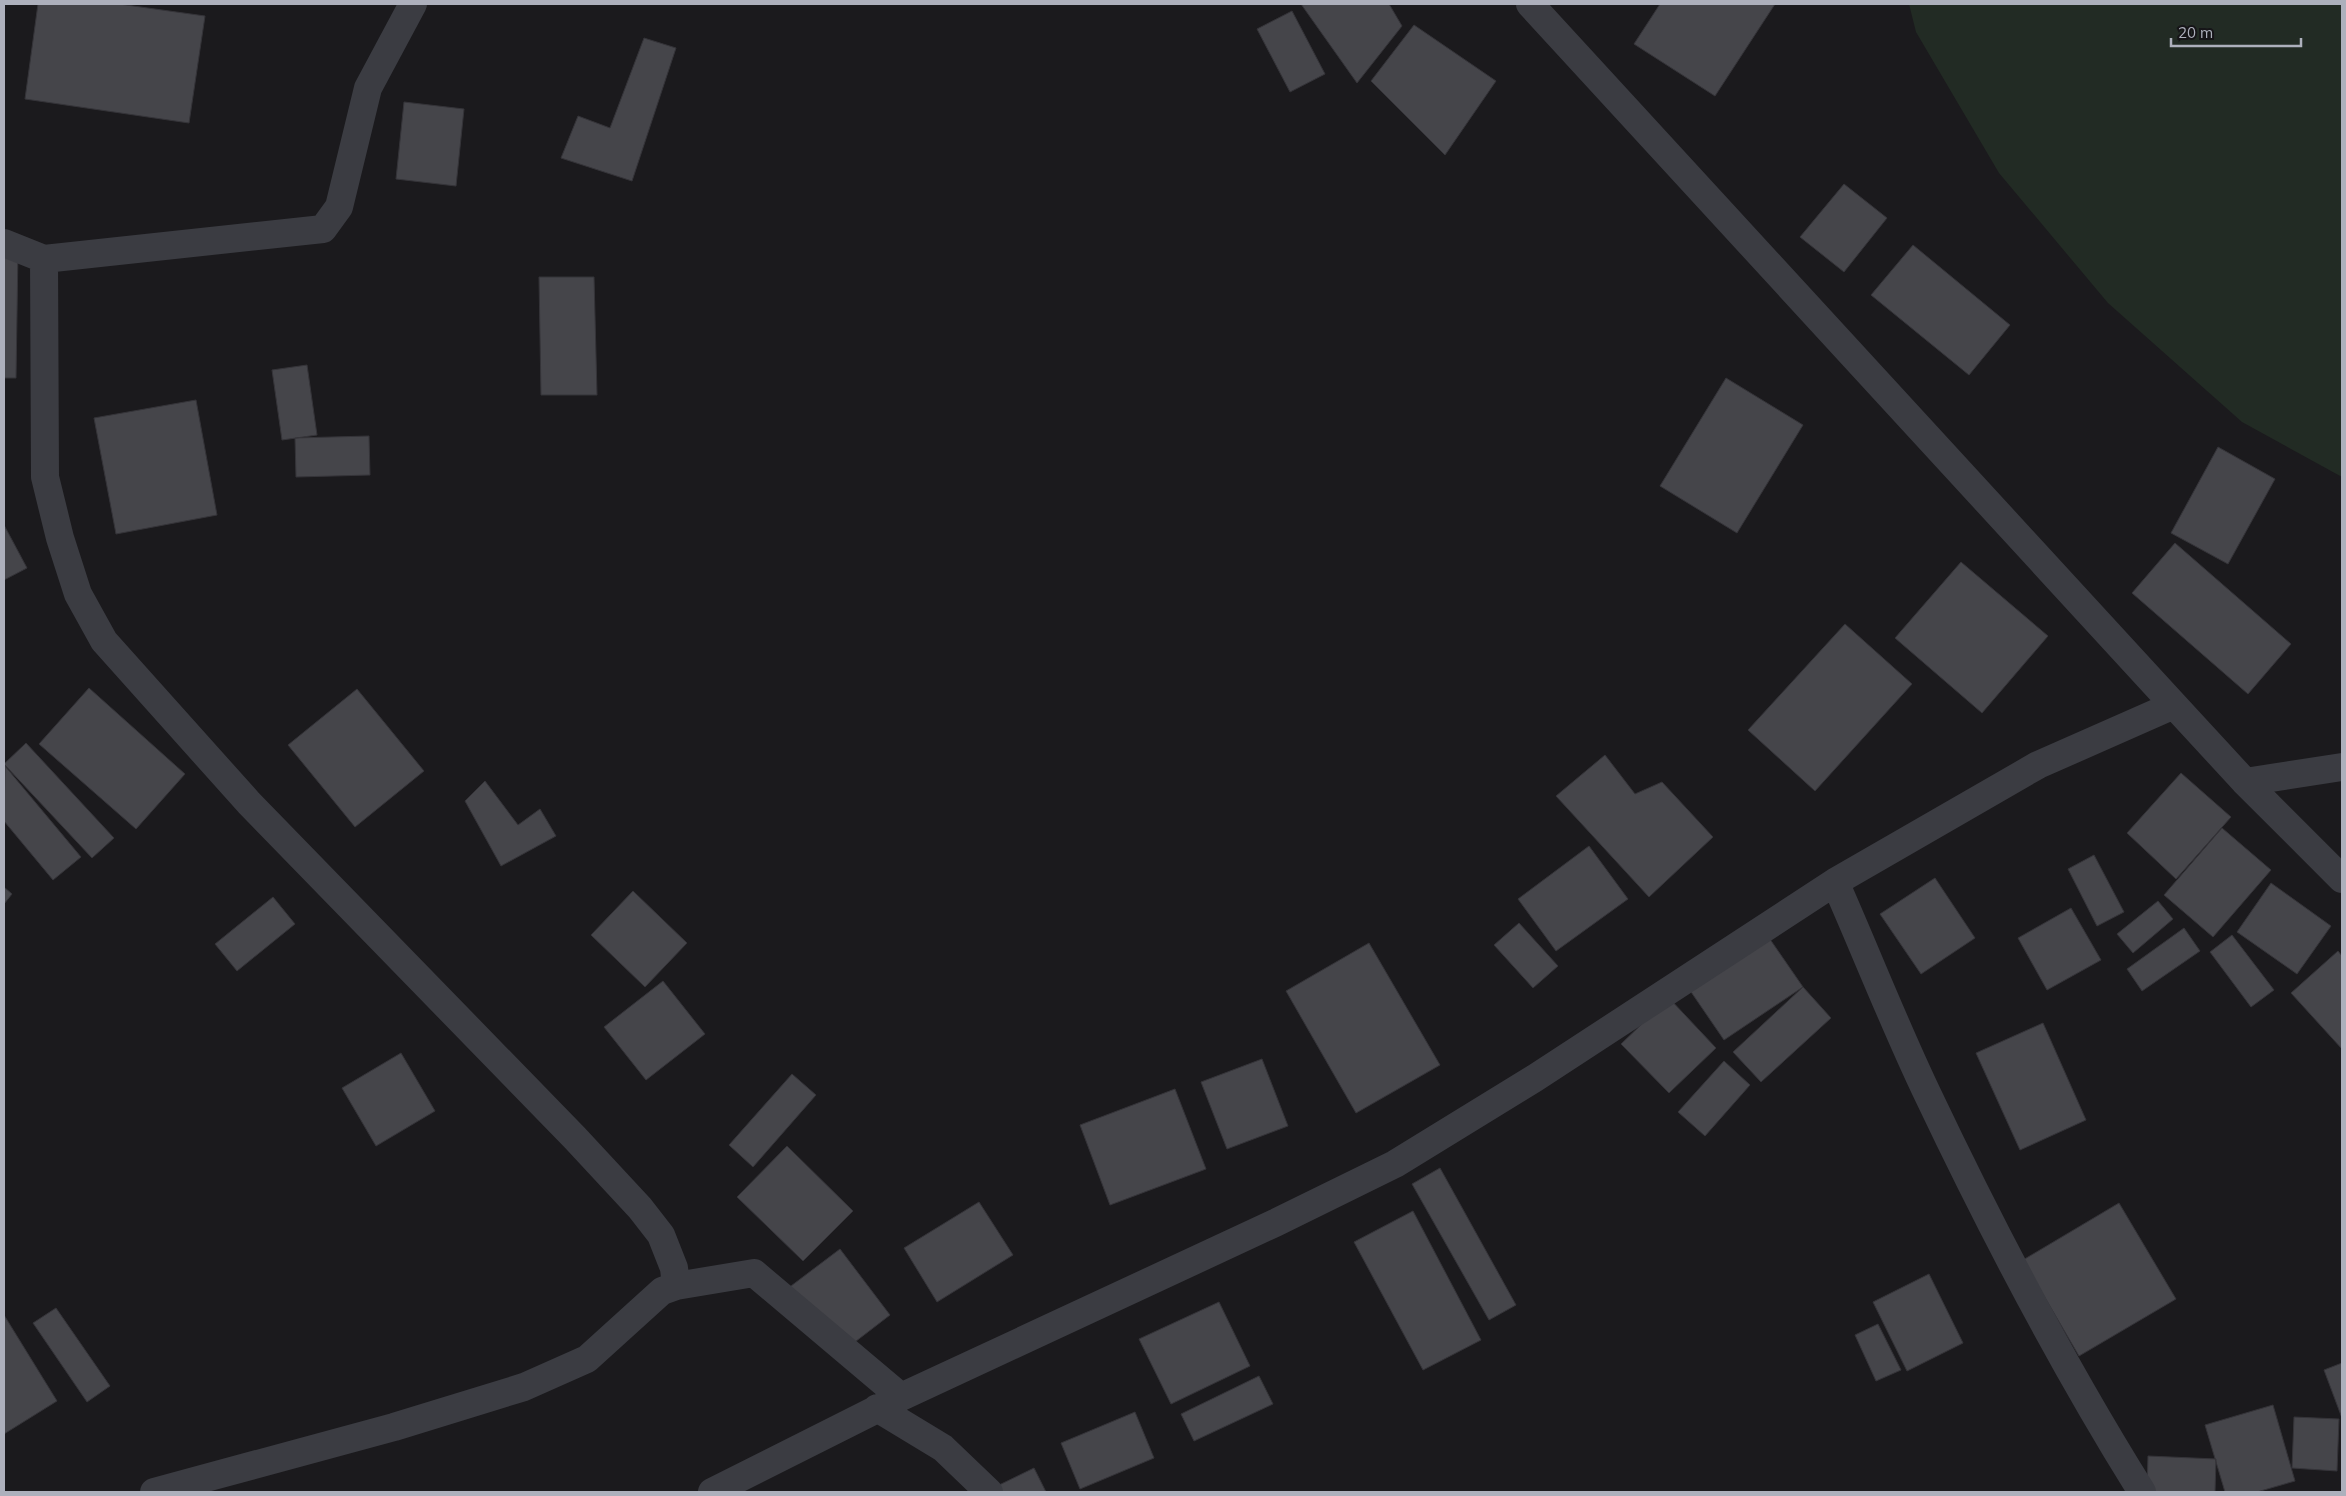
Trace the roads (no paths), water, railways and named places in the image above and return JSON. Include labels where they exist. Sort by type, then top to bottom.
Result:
[{"type":"street","points":[[4,243],[44,259],[323,229],[339,206],[368,88],[413,4]]},
{"type":"street","points":[[1530,4],[2245,782],[2342,879]]},
{"type":"street","points":[[44,259],[45,477],[60,538],[78,594],[104,641],[249,803],[575,1138],[640,1208],[661,1235],[674,1268],[676,1286]]},
{"type":"street","points":[[712,1492],[877,1408],[1266,1227],[1395,1164],[1535,1078],[1835,882],[2038,765],[2174,705]]},
{"type":"street","points":[[2245,782],[2342,767]]},
{"type":"street","points":[[1835,882],[1926,1092],[2005,1253],[2108,1437],[2142,1492]]},
{"type":"street","points":[[154,1492],[394,1427],[524,1387],[586,1359],[662,1291],[676,1286],[754,1273],[901,1397]]},
{"type":"street","points":[[877,1408],[943,1448],[989,1492]]}]
